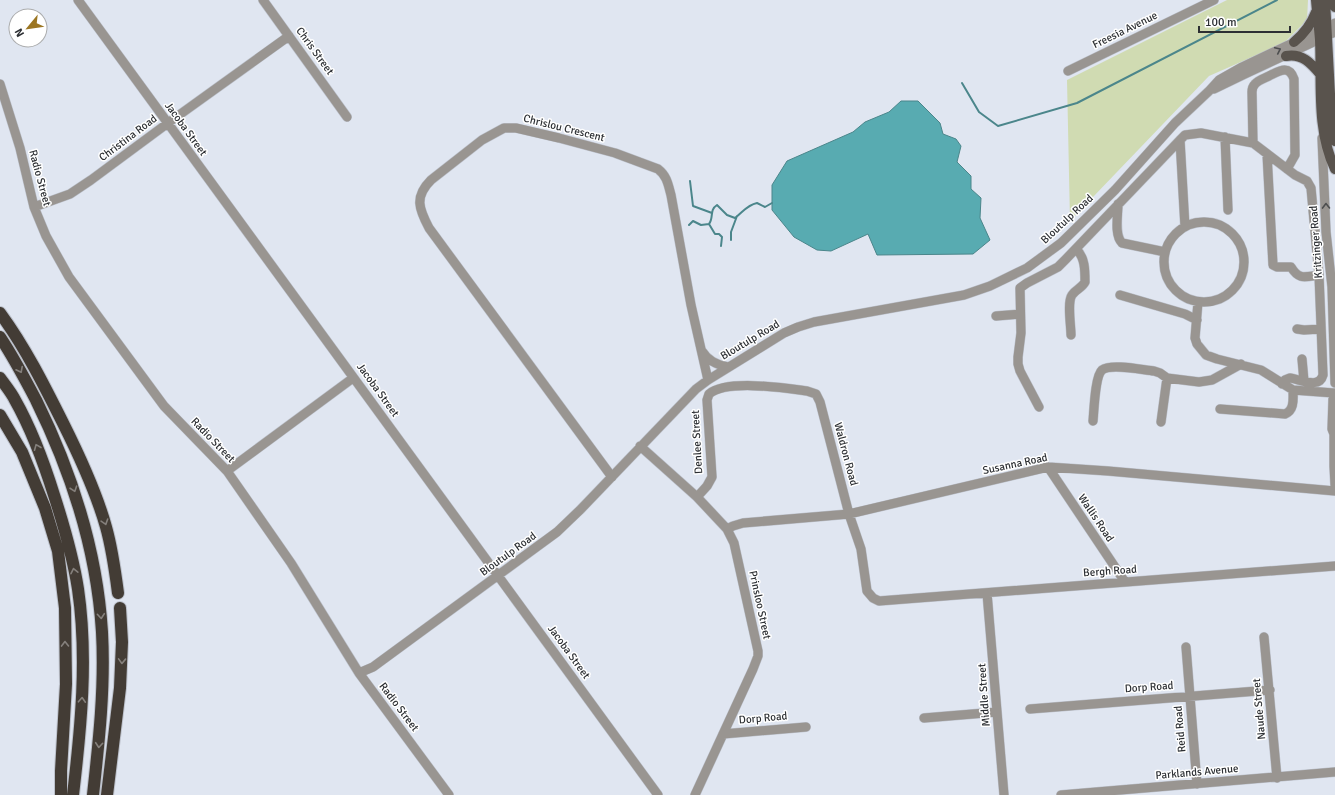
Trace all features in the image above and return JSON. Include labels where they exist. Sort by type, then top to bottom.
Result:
[{"type":"highway","points":[[0,313],[17,336],[54,405],[97,497],[112,548],[118,593]]},
{"type":"highway","points":[[0,337],[15,360],[61,454],[75,493],[94,566],[101,619],[103,670],[102,708],[93,795]]},
{"type":"highway","points":[[0,378],[15,400],[43,461],[66,532],[78,591],[83,658],[81,718],[73,795]]},
{"type":"highway","points":[[0,415],[22,452],[45,508],[58,551],[65,608],[66,684],[61,795]]},
{"type":"highway","points":[[106,795],[120,682],[122,642],[120,608]]},
{"type":"main road","name":"Kritzinger Road","points":[[1316,0],[1317,11],[1328,33]]},
{"type":"main road","name":"Kritzinger Road","points":[[1325,0],[1328,33],[1321,75],[1321,98],[1324,132],[1335,169]]},
{"type":"main road","points":[[1329,0],[1335,7]]},
{"type":"main road","points":[[1294,42],[1304,34],[1312,23],[1317,11]]},
{"type":"main road","points":[[1328,33],[1328,64],[1332,131],[1335,141]]},
{"type":"main road","points":[[1286,56],[1293,54],[1305,58],[1321,75]]},
{"type":"street","name":"Jacoba Street","points":[[78,0],[658,795]]},
{"type":"street","name":"Freesia Avenue","points":[[1068,71],[1214,0]]},
{"type":"street","name":"Chris Street","points":[[266,1],[347,117]]},
{"type":"street","name":"Bloutulp Road","points":[[359,674],[373,667],[557,532],[612,477],[686,398],[708,380],[767,342],[784,332],[798,327],[814,322],[964,295],[990,286],[1027,268],[1061,243],[1115,190],[1175,123],[1209,92],[1219,80],[1242,67],[1294,42],[1328,33]]},
{"type":"street","name":"Bloutulp Road","points":[[1209,92],[1286,56],[1328,33]]},
{"type":"street","name":"Christina Road","points":[[34,207],[70,194],[91,180],[289,36]]},
{"type":"street","points":[[1253,143],[1253,87],[1257,82],[1281,70],[1288,70],[1294,79],[1295,155],[1284,166],[1269,170]]},
{"type":"street","name":"Radio Street","points":[[0,84],[20,148],[34,207],[46,236],[69,277],[164,406],[227,471],[288,557],[359,674],[449,795]]},
{"type":"street","name":"Kritzinger Road","points":[[1321,98],[1326,232],[1332,287],[1335,383]]},
{"type":"street","name":"Chrislou Crescent","points":[[612,477],[430,228],[423,216],[420,203],[421,194],[424,187],[482,140],[504,128],[516,128],[559,138],[615,154],[658,169],[667,181],[708,380]]},
{"type":"street","points":[[1039,407],[1020,371],[1018,364],[1021,333],[1020,291],[1022,286],[1058,267],[1168,152],[1186,135],[1192,133],[1201,133],[1253,143],[1298,177],[1307,181],[1311,188],[1318,275],[1323,375],[1322,379],[1318,382],[1290,378],[1282,383]]},
{"type":"street","points":[[1225,137],[1228,210]]},
{"type":"street","points":[[1180,140],[1185,227]]},
{"type":"street","points":[[1168,152],[1181,157]]},
{"type":"street","points":[[1267,154],[1273,265],[1277,267],[1291,267],[1295,274],[1299,277],[1318,275]]},
{"type":"street","points":[[1118,204],[1118,234],[1120,242],[1165,252]]},
{"type":"street","points":[[1198,222],[1212,222],[1225,227],[1239,242],[1242,248],[1244,262],[1242,276],[1235,288],[1225,297],[1212,302],[1198,302],[1185,297],[1175,289],[1167,278],[1164,265],[1165,252],[1176,233],[1185,227],[1198,222]]},
{"type":"street","points":[[1071,335],[1070,298],[1075,291],[1084,285],[1085,282],[1083,259],[1080,252],[1076,248]]},
{"type":"street","points":[[1120,295],[1185,314],[1197,320]]},
{"type":"street","points":[[1198,302],[1195,338],[1197,344],[1206,354],[1217,359],[1261,370],[1293,392],[1334,397],[1332,429],[1335,433],[1335,485]]},
{"type":"street","points":[[996,316],[1020,314]]},
{"type":"street","points":[[1297,329],[1321,329]]},
{"type":"street","points":[[702,351],[706,357],[712,361],[728,367]]},
{"type":"street","points":[[1302,359],[1304,381]]},
{"type":"street","points":[[1093,421],[1097,380],[1102,370],[1106,368],[1113,367],[1154,371],[1167,378],[1199,382],[1212,380],[1241,364]]},
{"type":"street","points":[[227,471],[354,378]]},
{"type":"street","points":[[1161,422],[1167,378]]},
{"type":"street","name":"Waldron Road","points":[[720,388],[759,386],[807,391],[816,394],[820,402],[849,514],[863,556],[867,591],[870,596],[876,600],[886,602]]},
{"type":"street","name":"Denlee Street","points":[[697,498],[712,477],[707,397],[712,391],[720,388]]},
{"type":"street","points":[[1220,409],[1285,414],[1289,412],[1292,407],[1293,392]]},
{"type":"street","name":"Prinsloo Street","points":[[640,446],[697,498],[727,529],[734,543],[758,656],[695,795]]},
{"type":"street","name":"Susanna Road","points":[[727,529],[740,523],[849,514],[1048,468],[1126,472],[1335,492]]},
{"type":"street","name":"Wallis Road","points":[[1048,468],[1125,582]]},
{"type":"street","name":"Bergh Road","points":[[886,602],[1335,566]]},
{"type":"street","name":"Middle Street","points":[[987,593],[1004,795]]},
{"type":"street","name":"Naude Street","points":[[1264,637],[1277,778]]},
{"type":"street","name":"Reid Road","points":[[1186,647],[1197,784]]},
{"type":"street","name":"Dorp Road","points":[[1030,709],[1270,690]]},
{"type":"street","points":[[924,718],[997,712]]},
{"type":"street","name":"Dorp Road","points":[[723,734],[806,727]]},
{"type":"street","name":"Parklands Avenue","points":[[1061,795],[1335,772]]},
{"type":"green space","points":[[1227,0],[1308,0],[1307,20],[1284,43],[1209,76],[1070,221],[1067,80]]},
{"type":"water","points":[[901,101],[918,101],[940,123],[943,134],[956,139],[961,146],[957,162],[971,176],[971,189],[981,198],[980,218],[990,240],[973,254],[877,255],[868,234],[831,251],[817,250],[794,237],[772,210],[772,185],[787,161],[853,132],[865,122],[889,112]]},
{"type":"waterway","points":[[962,83],[979,112],[998,126],[1077,103],[1277,0]]},
{"type":"waterway","points":[[690,181],[693,206],[712,213]]},
{"type":"waterway","points":[[689,225],[693,221],[701,225],[709,224],[713,209],[717,205],[727,215],[735,218],[754,204],[757,203],[765,207],[772,203]]},
{"type":"waterway","points":[[731,240],[731,232],[737,216]]},
{"type":"waterway","points":[[709,224],[715,234],[719,234],[722,237],[721,246]]}]
